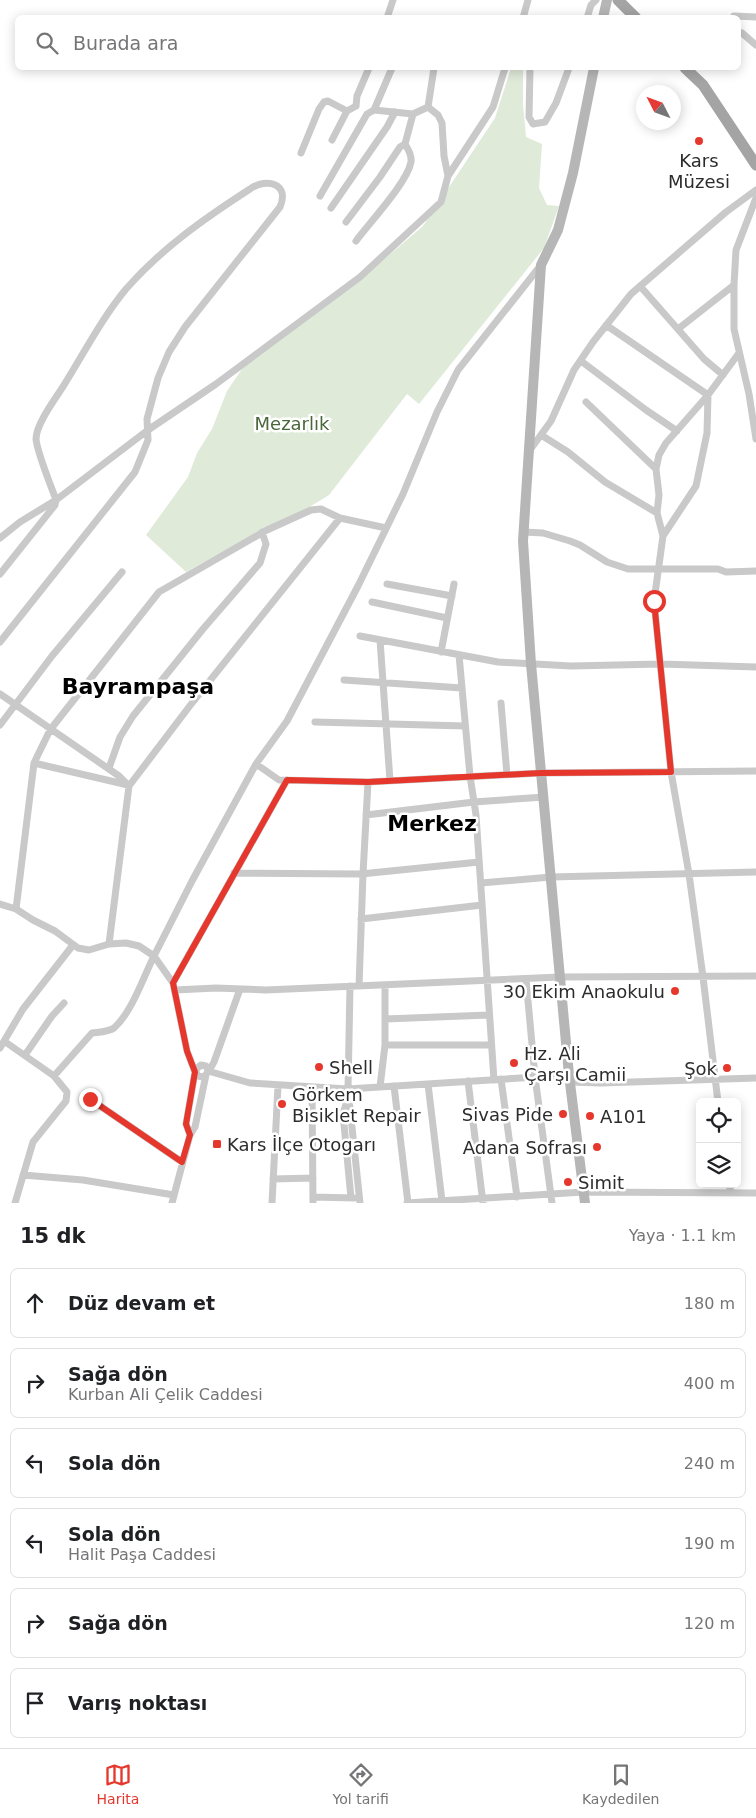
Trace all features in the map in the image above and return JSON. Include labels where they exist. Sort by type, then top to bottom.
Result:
[{"type":"main road","points":[[604,15],[607,0]]},
{"type":"main road","points":[[618,0],[633,15]]},
{"type":"main road","points":[[585,1203],[570,1078],[541,773],[526,601],[523,532],[541,265],[558,230],[573,173],[594,70]]},
{"type":"main road","points":[[687,70],[703,85],[756,165]]},
{"type":"street","points":[[388,15],[393,0]]},
{"type":"street","points":[[524,15],[528,0]]},
{"type":"street","points":[[588,15],[591,5],[596,0]]},
{"type":"street","points":[[741,17],[756,18]]},
{"type":"street","points":[[742,33],[756,46]]},
{"type":"street","points":[[356,106],[357,96],[369,70]]},
{"type":"street","points":[[374,110],[391,70]]},
{"type":"street","points":[[428,107],[434,70]]},
{"type":"street","points":[[0,538],[20,522],[56,500],[148,430],[216,384],[360,276],[441,202],[448,176],[493,108],[504,70]]},
{"type":"street","points":[[530,70],[529,117],[533,124],[545,122],[556,103],[568,70]]},
{"type":"street","points":[[301,153],[324,102],[328,101],[347,111]]},
{"type":"street","points":[[332,140],[347,111],[356,106]]},
{"type":"street","points":[[356,106],[367,114]]},
{"type":"street","points":[[320,196],[367,114],[374,110],[414,114],[428,107]]},
{"type":"street","points":[[428,107],[438,116],[442,123],[444,156],[448,176]]},
{"type":"street","points":[[331,208],[387,128],[395,112]]},
{"type":"street","points":[[346,222],[400,148],[405,144],[414,114]]},
{"type":"street","points":[[356,241],[400,183],[411,162],[411,154],[405,144]]},
{"type":"street","points":[[0,574],[33,531],[54,508],[56,500],[37,444],[37,432],[114,305],[156,258],[202,221],[258,184],[268,182],[279,187],[283,196],[280,207],[185,327],[169,352],[158,378],[147,419],[148,440],[140,463],[130,481],[92,525],[0,642]]},
{"type":"street","points":[[528,452],[551,421],[574,370],[631,294],[726,212],[756,190]]},
{"type":"street","points":[[756,198],[736,250],[734,285],[734,329],[749,394],[756,439]]},
{"type":"street","points":[[54,1076],[92,1033],[108,1031],[114,1028],[129,1007],[188,888],[256,764],[287,721],[403,494],[458,370],[541,265]]},
{"type":"street","points":[[678,329],[734,285]]},
{"type":"street","points":[[640,286],[704,359],[722,375]]},
{"type":"street","points":[[606,325],[708,395]]},
{"type":"street","points":[[717,1098],[704,976],[671,772],[654,601],[663,536],[657,513],[659,495],[656,469],[659,455],[666,443],[708,395],[739,353]]},
{"type":"street","points":[[581,361],[677,431]]},
{"type":"street","points":[[663,536],[696,486],[707,433],[708,395]]},
{"type":"street","points":[[586,402],[656,469]]},
{"type":"street","points":[[541,435],[568,452],[605,482],[657,513]]},
{"type":"street","points":[[16,909],[34,763],[50,730],[159,592],[262,532],[317,509],[325,510],[340,518],[386,528]]},
{"type":"street","points":[[109,944],[128,786],[340,518]]},
{"type":"street","points":[[109,768],[120,737],[133,716],[203,629],[260,563],[266,544],[262,532]]},
{"type":"street","points":[[523,532],[542,533],[570,541],[607,562],[622,568],[643,570],[658,568],[718,569],[726,572],[756,571]]},
{"type":"street","points":[[0,725],[52,656],[122,572]]},
{"type":"street","points":[[387,584],[452,596]]},
{"type":"street","points":[[441,652],[454,584]]},
{"type":"street","points":[[372,602],[447,618]]},
{"type":"street","points":[[360,636],[498,662],[571,666],[661,664],[756,667]]},
{"type":"street","points":[[380,640],[390,781]]},
{"type":"street","points":[[458,655],[474,802],[492,1045],[517,1197]]},
{"type":"street","points":[[344,680],[462,688]]},
{"type":"street","points":[[0,694],[50,730],[109,768],[120,776],[128,786]]},
{"type":"street","points":[[501,704],[507,774]]},
{"type":"street","points":[[315,722],[465,726]]},
{"type":"street","points":[[34,763],[128,786]]},
{"type":"street","points":[[256,764],[265,772],[283,780],[368,782],[507,774],[756,770]]},
{"type":"street","points":[[174,986],[283,780]]},
{"type":"street","points":[[359,986],[368,782]]},
{"type":"street","points":[[366,815],[474,802],[544,797]]},
{"type":"street","points":[[234,873],[363,874],[479,862]]},
{"type":"street","points":[[481,883],[551,877],[756,872]]},
{"type":"street","points":[[0,904],[16,909],[59,933],[78,948],[89,950],[109,944],[133,943],[154,956],[174,986],[187,1051],[195,1072]]},
{"type":"street","points":[[361,919],[482,905]]},
{"type":"street","points":[[0,1048],[23,1009],[73,945]]},
{"type":"street","points":[[174,986],[266,990],[560,977],[756,976]]},
{"type":"street","points":[[526,979],[535,1077],[552,1203]]},
{"type":"street","points":[[380,1087],[385,1045],[385,985]]},
{"type":"street","points":[[312,1088],[313,1200],[351,1198],[360,1200],[348,1092],[350,986]]},
{"type":"street","points":[[23,1175],[83,1180],[173,1199],[190,1135],[195,1127],[207,1073],[214,1062],[240,989]]},
{"type":"street","points":[[25,1055],[52,1016],[64,1003]]},
{"type":"street","points":[[385,1020],[490,1015]]},
{"type":"street","points":[[4,1041],[54,1076],[67,1092],[66,1101],[34,1142],[15,1203]]},
{"type":"street","points":[[385,1045],[492,1045]]},
{"type":"street","points":[[190,1135],[186,1124],[196,1067],[206,1066],[207,1073]]},
{"type":"street","points":[[207,1073],[250,1083],[348,1092],[380,1087],[535,1077],[570,1078],[601,1083],[756,1078]]},
{"type":"street","points":[[468,1081],[483,1201]]},
{"type":"street","points":[[428,1084],[442,1201]]},
{"type":"street","points":[[272,1203],[278,1086]]},
{"type":"street","points":[[394,1086],[407,1203],[483,1201],[583,1192],[756,1193]]},
{"type":"street","points":[[348,1092],[343,1114],[351,1198]]},
{"type":"street","points":[[90,1099],[182,1162]]},
{"type":"street","points":[[273,1179],[313,1178]]},
{"type":"street","points":[[730,1188],[731,1193]]},
{"type":"green space","name":"Mezarlık","points":[[510,70],[523,70],[523,104],[526,137],[542,144],[539,188],[547,205],[559,206],[544,248],[419,404],[407,394],[329,495],[298,514],[262,530],[186,572],[146,535],[188,477],[197,453],[212,429],[227,391],[242,369],[381,262],[423,226],[495,118]]},
{"type":"place","name":"Kars Müzesi̇","points":[[699,141]]},
{"type":"place","name":"30 Ekim Anaokulu","points":[[675,991]]},
{"type":"place","name":"Hz. Ali Çarşı Camii","points":[[514,1063]]},
{"type":"place","name":"Shell","points":[[319,1067]]},
{"type":"place","name":"Şok","points":[[727,1068]]},
{"type":"place","name":"Görkem Bisiklet Repair","points":[[282,1104]]},
{"type":"place","name":"Sivas Pide","points":[[563,1114]]},
{"type":"place","name":"A101","points":[[590,1116]]},
{"type":"place","name":"Kars İlçe Otogarı","points":[[217,1144]]},
{"type":"place","name":"Adana Sofrası","points":[[597,1147]]},
{"type":"place","name":"Simit","points":[[568,1182]]},
{"type":"district","name":"Bayrampaşa","points":[[138,686]]},
{"type":"district","name":"Merkez","points":[[432,823]]},
{"type":"route","points":[[90,1099],[182,1162],[190,1135],[186,1124],[195,1072],[187,1051],[173,983],[287,780],[368,782],[541,773],[671,772],[654,601]]}]
